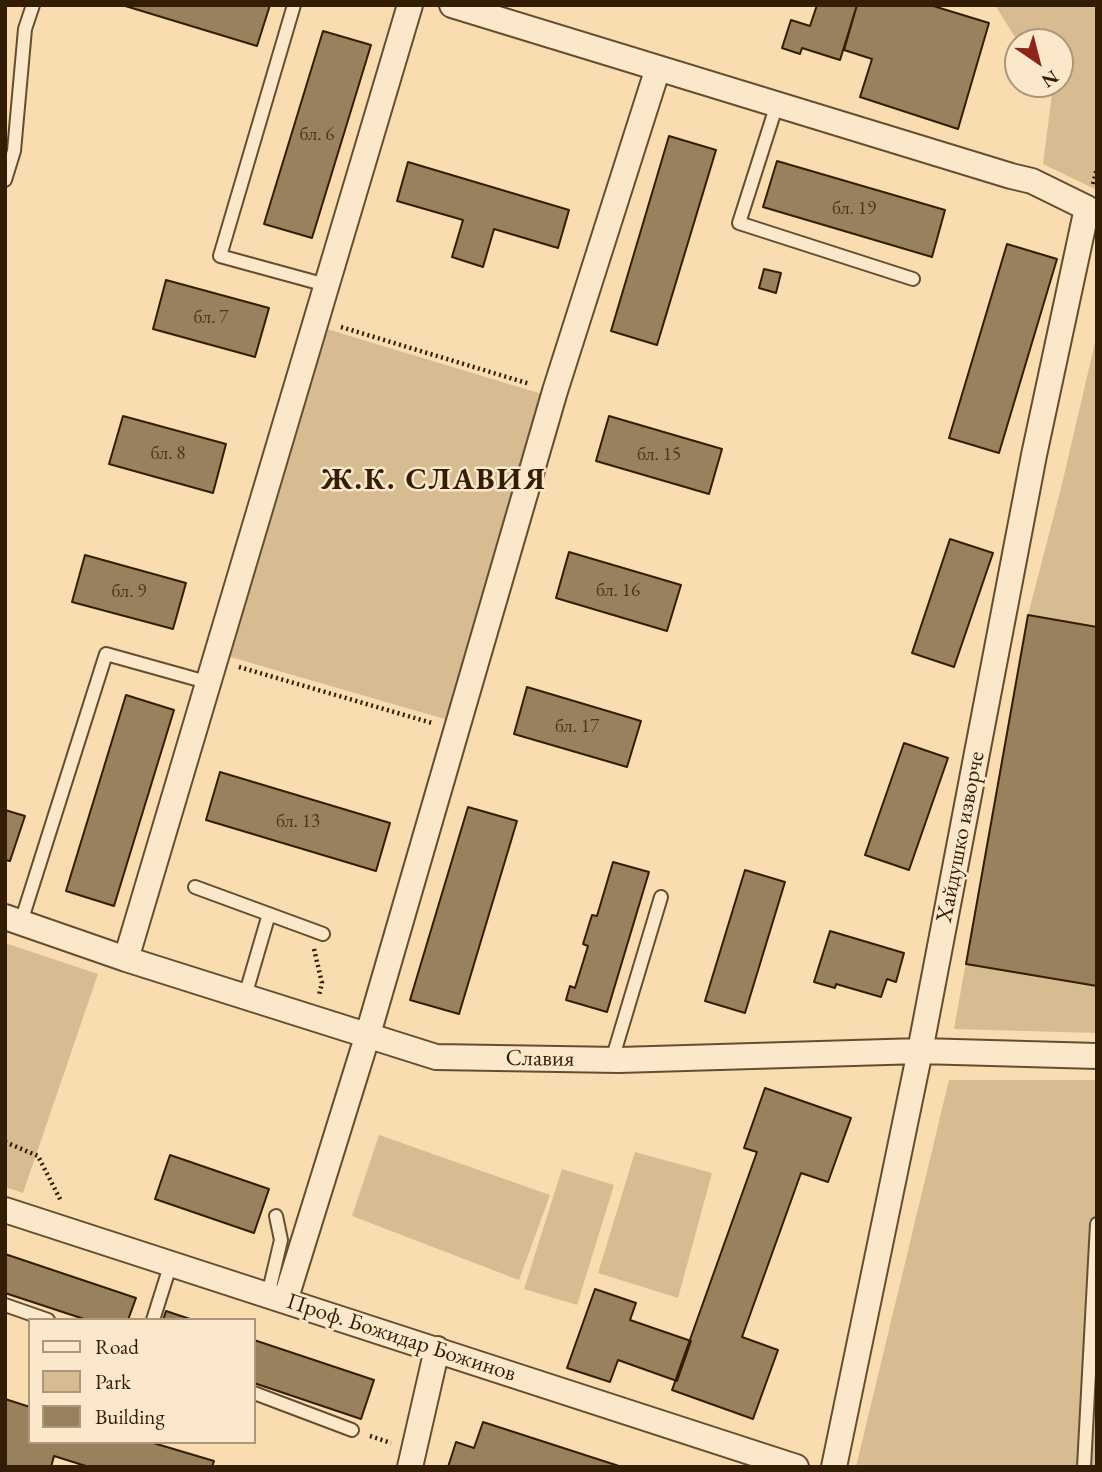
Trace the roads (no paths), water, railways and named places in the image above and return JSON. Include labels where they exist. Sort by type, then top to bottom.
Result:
[{"type":"street","points":[[125,959],[213,672],[315,319],[410,5]]},
{"type":"street","points":[[452,5],[777,104]]},
{"type":"street","points":[[276,1298],[368,1034],[555,391],[658,68]]},
{"type":"street","name":"Хайдушко изворче","points":[[777,104],[1032,181],[1087,208],[1034,455],[920,1051],[834,1467]]},
{"type":"street","name":"Славия","points":[[13,919],[125,959],[436,1057],[612,1060],[920,1051],[1097,1056]]},
{"type":"street","name":"Проф. Божидар Божинов","points":[[5,1210],[796,1467]]},
{"type":"street","points":[[412,1459],[437,1349]]},
{"type":"lane","points":[[5,180],[14,151],[25,29],[33,5]]},
{"type":"lane","points":[[294,5],[220,256],[326,285]]},
{"type":"lane","points":[[777,104],[739,223],[913,279]]},
{"type":"lane","points":[[13,919],[106,654],[213,672]]},
{"type":"lane","points":[[195,887],[317,932]]},
{"type":"lane","points":[[612,1060],[661,897]]},
{"type":"lane","points":[[246,996],[269,914]]},
{"type":"lane","points":[[276,1216],[281,1240],[276,1298]]},
{"type":"lane","points":[[1084,1467],[1097,1224]]},
{"type":"lane","points":[[154,1318],[171,1264]]},
{"type":"lane","points":[[5,1305],[42,1318]]},
{"type":"lane","points":[[256,1394],[352,1430]]},
{"type":"district","name":"Ж.К. СЛАВИЯ","points":[[434,481]]}]
